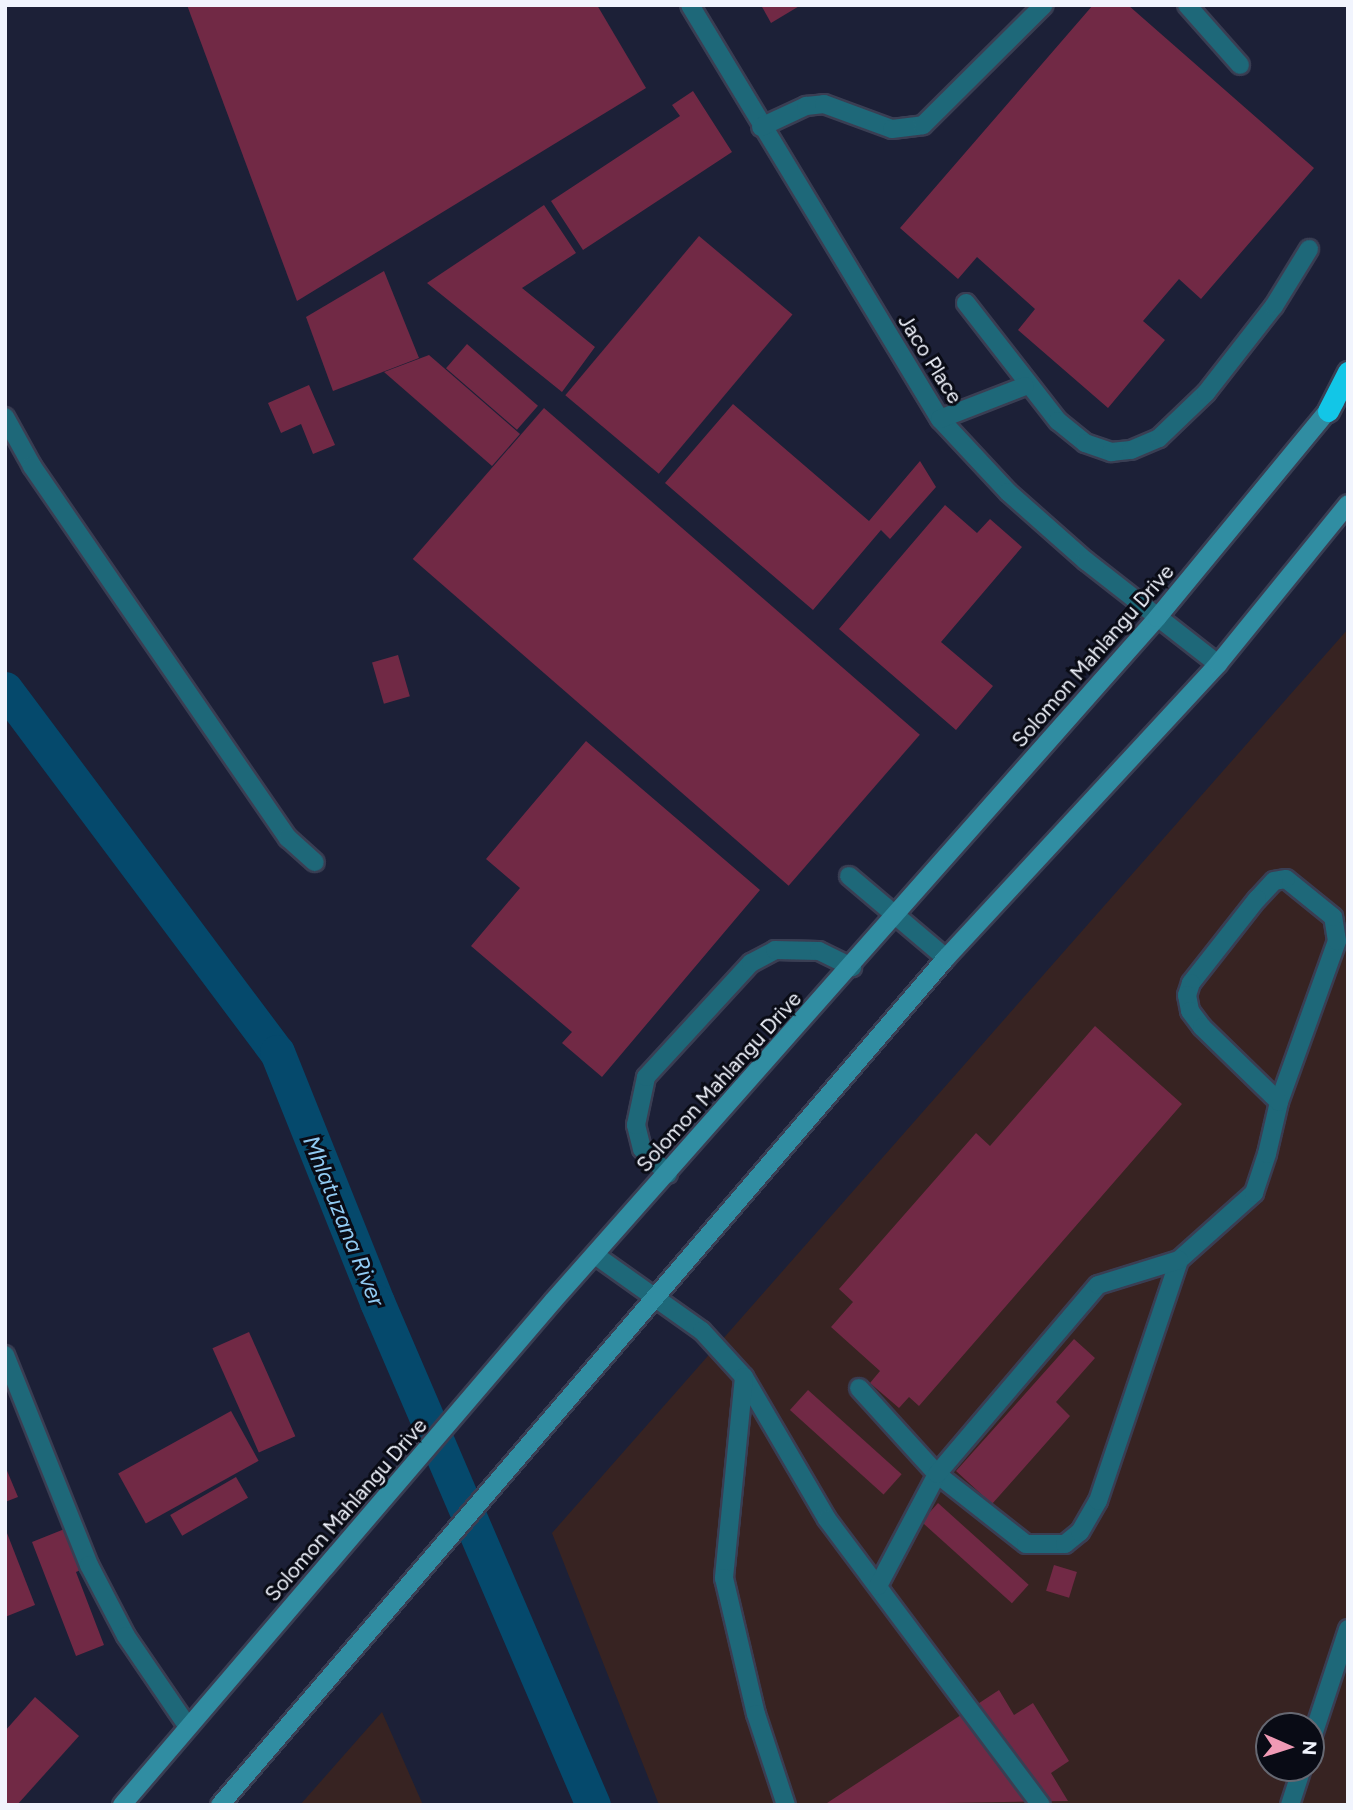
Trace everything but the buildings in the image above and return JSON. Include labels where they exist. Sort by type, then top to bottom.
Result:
[{"type":"highway","points":[[1328,411],[1348,372]]},
{"type":"main road","name":"Solomon Mahlangu Drive","points":[[122,1805],[564,1290],[898,917],[1157,618],[1348,388]]},
{"type":"main road","points":[[220,1805],[601,1362],[660,1298],[946,958],[1217,664],[1348,505]]},
{"type":"lane","name":"Jaco Place","points":[[690,5],[761,127],[940,419],[1007,492],[1157,618],[1217,664]]},
{"type":"lane","points":[[761,127],[806,106],[824,104],[892,129],[923,125],[1044,5]]},
{"type":"lane","points":[[1187,5],[1240,65]]},
{"type":"lane","points":[[965,303],[1025,386],[1085,443],[1111,452],[1159,438],[1206,393],[1274,306],[1309,249]]},
{"type":"lane","points":[[940,419],[1025,386]]},
{"type":"lane","points":[[5,417],[32,466],[281,827],[315,862]]},
{"type":"lane","points":[[849,876],[946,958]]},
{"type":"lane","points":[[878,1586],[937,1474],[1098,1285],[1179,1260],[1254,1193],[1279,1102],[1337,941],[1333,917],[1286,879],[1274,881],[1257,899],[1191,983],[1187,995],[1190,1011],[1202,1027],[1279,1102]]},
{"type":"lane","points":[[668,1174],[642,1149],[636,1125],[638,1102],[654,1069],[751,964],[775,950],[819,951],[852,967]]},
{"type":"lane","points":[[595,1255],[660,1298],[702,1331],[744,1377],[827,1519],[1041,1805]]},
{"type":"lane","points":[[859,1388],[937,1474],[1026,1544],[1065,1544],[1080,1532],[1119,1445],[1179,1260]]},
{"type":"lane","points":[[5,1355],[89,1565],[126,1636],[188,1727]]},
{"type":"lane","points":[[744,1377],[724,1578],[755,1714],[786,1805]]},
{"type":"lane","points":[[1321,1712],[1348,1629]]},
{"type":"lane","points":[[1290,1805],[1297,1782]]},
{"type":"shaded area","points":[[1348,629],[1348,1805],[659,1805],[552,1533]]},
{"type":"shaded area","points":[[382,1712],[423,1805],[300,1805]]},
{"type":"waterway","name":"Mhlatuzana River","points":[[5,689],[277,1052],[377,1302],[593,1805]]}]
